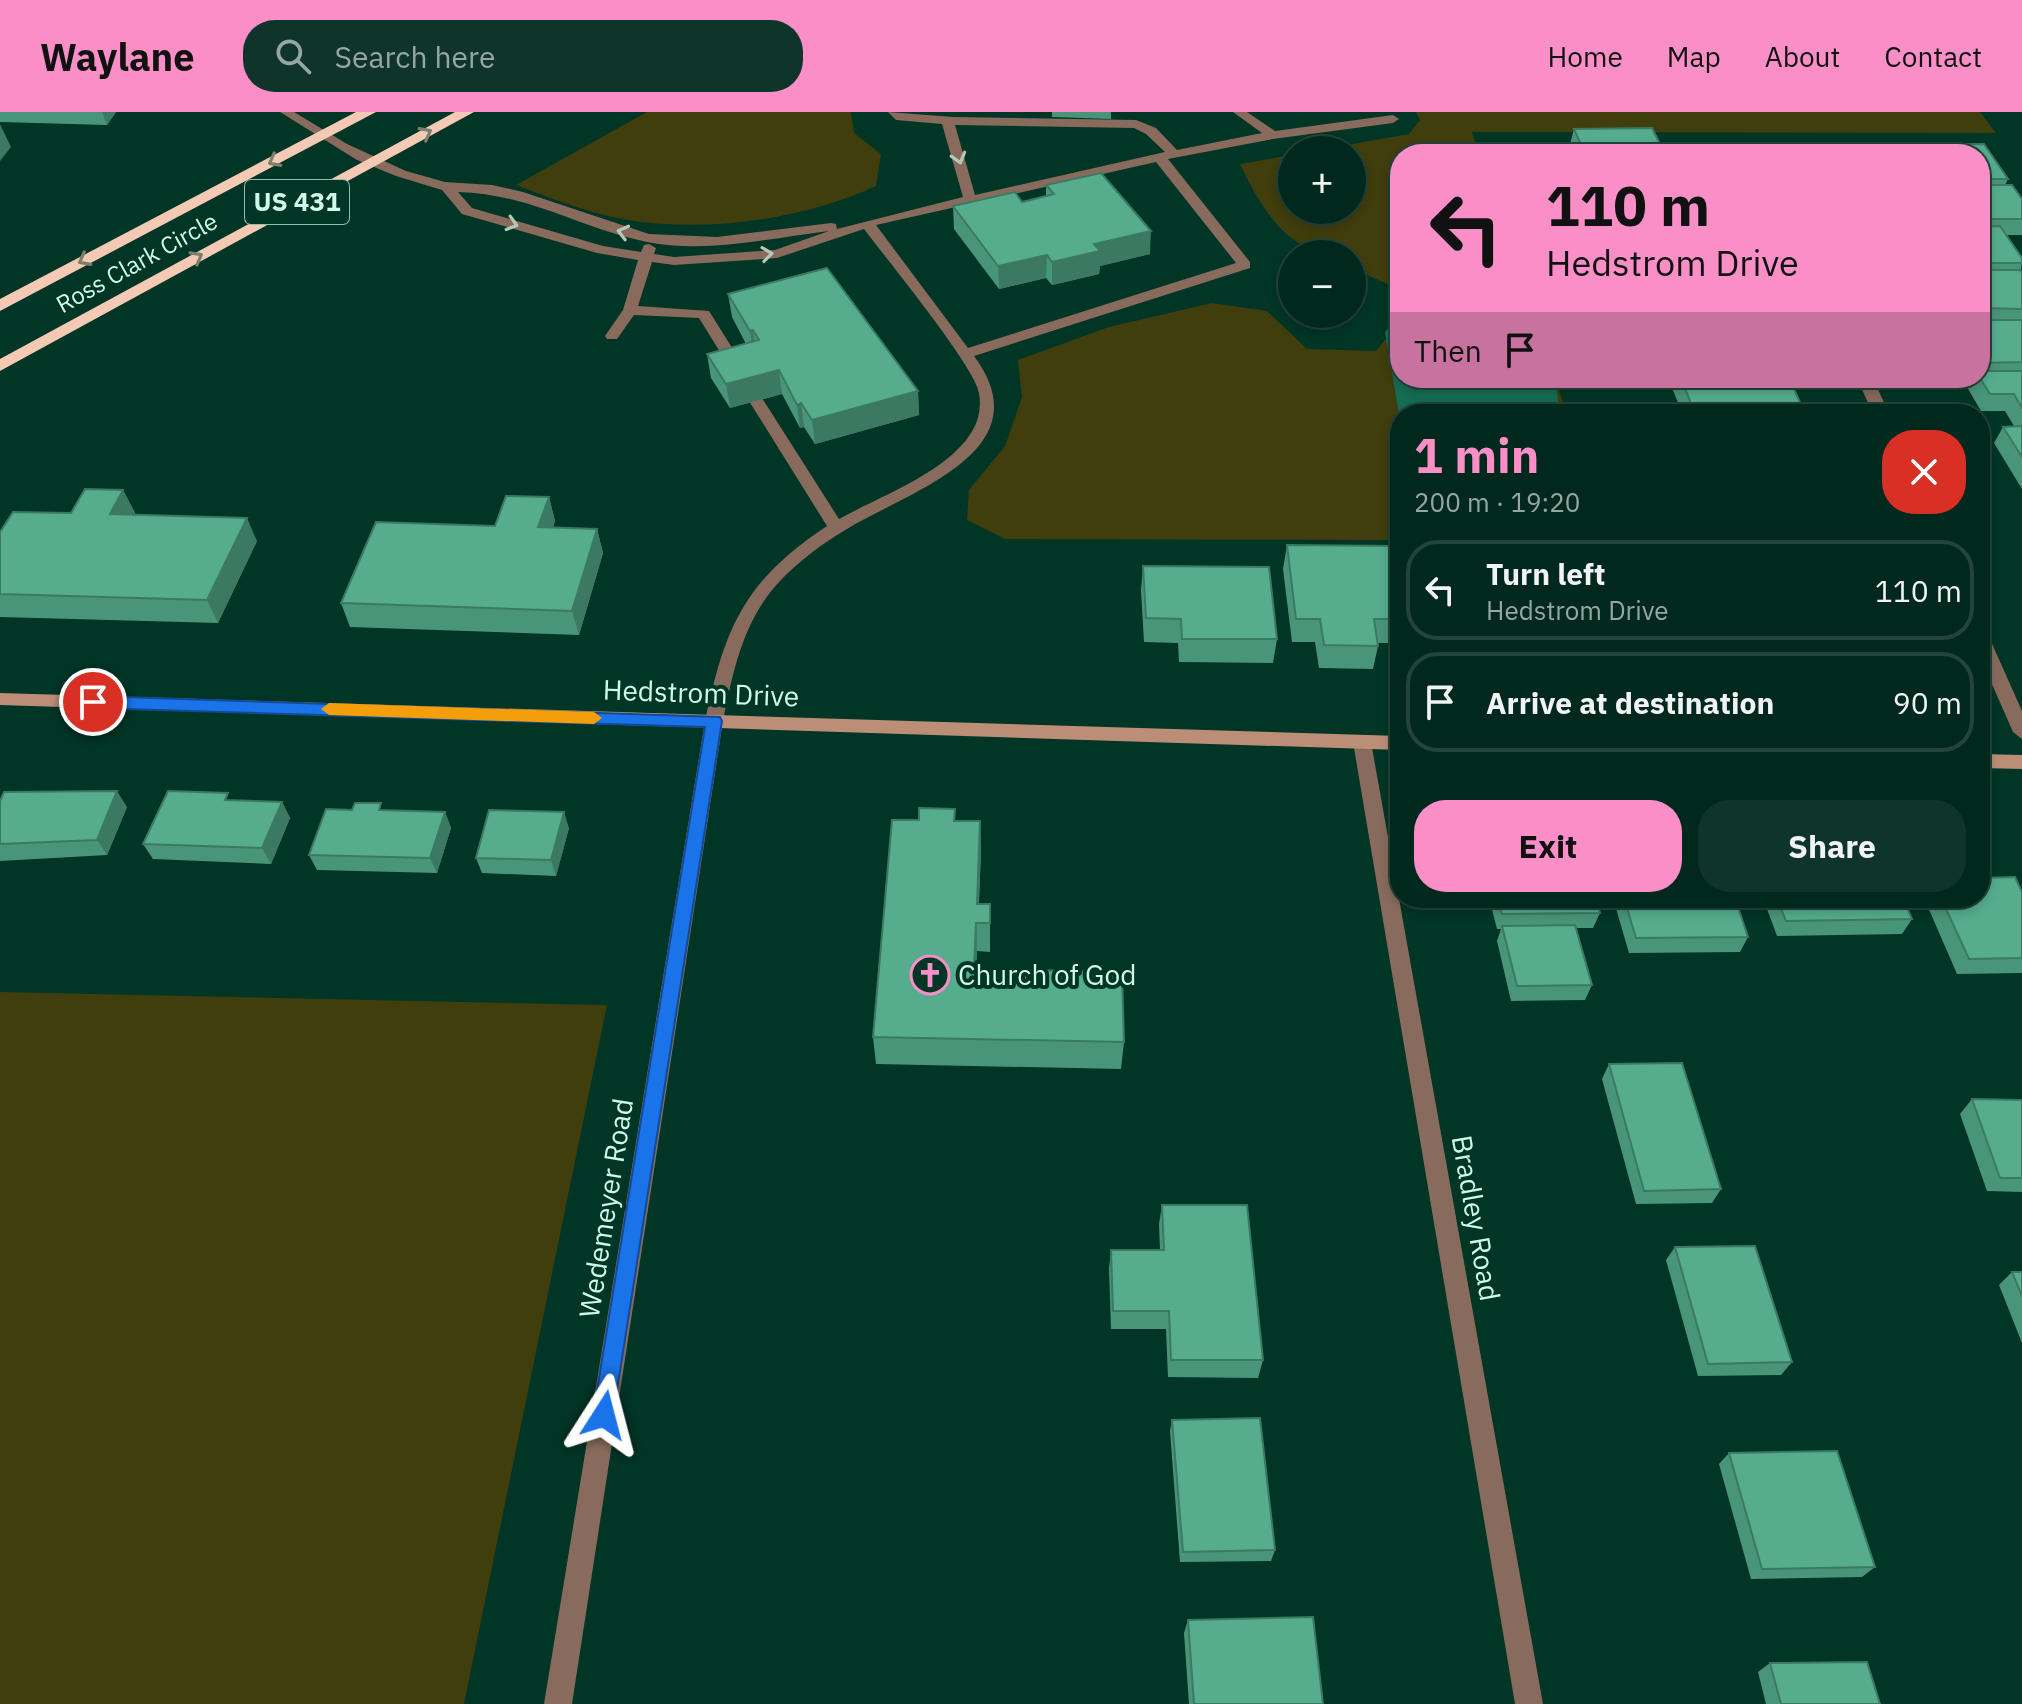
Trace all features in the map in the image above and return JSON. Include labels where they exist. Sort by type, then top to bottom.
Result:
[{"type":"highway","name":"Ross Clark Circle","points":[[0,306],[368,112]]},
{"type":"highway","name":"Ross Clark Circle","points":[[0,366],[466,112]]},
{"type":"street","points":[[286,112],[320,137],[369,163],[447,187],[499,190],[610,229],[652,239],[720,241],[867,223]]},
{"type":"street","points":[[894,112],[914,120],[947,118],[1136,124],[1151,131],[1245,265],[965,354]]},
{"type":"street","points":[[1239,112],[1273,135]]},
{"type":"street","points":[[1315,112],[1316,129]]},
{"type":"street","points":[[947,118],[970,199]]},
{"type":"street","points":[[447,187],[467,211],[602,250],[674,261],[777,254],[867,223],[970,199],[1273,135],[1393,119]]},
{"type":"street","name":"Wedemeyer Road","points":[[558,1704],[714,721],[728,656],[742,619],[766,585],[836,528],[943,469],[969,450],[984,426],[988,392],[965,354],[867,223]]},
{"type":"street","points":[[612,336],[630,310],[652,239]]},
{"type":"street","points":[[630,310],[704,314],[738,370]]},
{"type":"street","points":[[757,401],[836,528]]},
{"type":"street","points":[[1990,660],[2022,732]]},
{"type":"street","name":"Hedstrom Drive","points":[[0,699],[1390,743]]},
{"type":"street","name":"Bradley Road","points":[[1362,742],[1390,903]]},
{"type":"street","points":[[1990,761],[2022,762]]},
{"type":"street","name":"Bradley Road","points":[[1391,908],[1529,1704]]},
{"type":"shaded area","points":[[647,112],[851,112],[854,133],[881,154],[876,186],[791,214],[700,225],[641,222],[609,216],[516,185]]},
{"type":"shaded area","points":[[1416,112],[1980,112],[1996,133],[1472,132],[1476,144],[1390,144],[1390,287],[1366,274],[1366,240],[1293,239],[1271,218],[1240,164],[1278,157],[1278,224],[1366,224],[1366,142],[1409,134],[1420,120]]},
{"type":"shaded area","points":[[1212,303],[1267,311],[1278,321],[1278,328],[1285,328],[1307,349],[1376,351],[1390,334],[1390,388],[1558,388],[1564,404],[1390,404],[1390,540],[1005,539],[967,520],[969,490],[1005,446],[1022,397],[1018,360],[1109,327]]},
{"type":"shaded area","points":[[1390,326],[1390,361],[1385,332]]},
{"type":"shaded area","points":[[1395,388],[1557,388],[1558,404],[1397,404]]},
{"type":"shaded area","points":[[0,992],[607,1005],[464,1704],[0,1704]]},
{"type":"building","points":[[1652,128],[1660,144],[1581,144],[1574,129]]},
{"type":"building","points":[[1990,153],[2008,179],[1990,179]]},
{"type":"building","points":[[1101,173],[1151,231],[1094,244],[1100,251],[1052,262],[1047,255],[998,266],[953,206],[1015,192],[1022,202],[1054,194],[1046,185]]},
{"type":"building","points":[[1990,185],[2012,185],[2022,199],[2022,219],[1990,219]]},
{"type":"building","points":[[1990,226],[2000,226],[2022,258],[2022,263],[1990,263]]},
{"type":"building","points":[[827,268],[918,391],[812,420],[801,403],[797,405],[779,370],[726,384],[707,354],[759,340],[753,330],[750,331],[728,294]]},
{"type":"building","points":[[1990,270],[2020,270],[2022,309],[1990,308]]},
{"type":"building","points":[[1990,320],[2022,320],[2022,362],[1990,363]]},
{"type":"building","points":[[1990,371],[2022,371],[2022,408],[2014,394],[1990,394],[1986,388],[1990,388]]},
{"type":"building","points":[[1685,388],[1794,388],[1801,404],[1691,404]]},
{"type":"building","points":[[2022,426],[2022,457],[2003,427]]},
{"type":"building","points":[[85,489],[123,490],[110,514],[247,518],[207,600],[0,594],[0,532],[13,512],[71,513]]},
{"type":"building","points":[[506,496],[549,497],[538,527],[597,529],[572,611],[341,603],[376,522],[495,526]]},
{"type":"building","points":[[1287,545],[1390,546],[1390,619],[1374,619],[1378,646],[1324,645],[1320,619],[1296,619]]},
{"type":"building","points":[[1143,566],[1269,567],[1277,639],[1182,639],[1181,619],[1146,618]]},
{"type":"building","points":[[117,791],[97,840],[0,844],[0,801],[4,792]]},
{"type":"building","points":[[168,791],[228,793],[225,800],[282,802],[262,848],[143,844]]},
{"type":"building","points":[[355,803],[381,803],[379,810],[445,812],[430,858],[309,855],[326,809],[352,810]]},
{"type":"building","name":"Church of God","points":[[919,808],[955,809],[954,821],[980,821],[977,904],[990,904],[990,923],[976,923],[974,969],[1122,972],[1124,1042],[873,1037],[892,820],[919,820]]},
{"type":"building","points":[[489,810],[564,812],[551,860],[476,858]]},
{"type":"building","points":[[2015,877],[2022,892],[2022,958],[1969,959],[1946,908],[1990,908],[1990,878]]},
{"type":"building","points":[[1500,908],[1599,908],[1600,913],[1502,914]]},
{"type":"building","points":[[1627,908],[1738,908],[1748,937],[1636,938]]},
{"type":"building","points":[[1781,908],[1907,908],[1912,919],[1786,921]]},
{"type":"building","points":[[1575,925],[1592,985],[1517,986],[1502,926]]},
{"type":"building","points":[[1682,1063],[1721,1189],[1644,1191],[1609,1064]]},
{"type":"building","points":[[1972,1099],[2022,1100],[2022,1178],[2000,1178]]},
{"type":"building","points":[[1162,1205],[1247,1205],[1263,1360],[1171,1360],[1169,1311],[1113,1311],[1111,1250],[1164,1250]]},
{"type":"building","points":[[1755,1246],[1792,1362],[1708,1364],[1675,1247]]},
{"type":"building","points":[[2012,1272],[2022,1272],[2022,1296]]},
{"type":"building","points":[[1260,1418],[1275,1550],[1183,1552],[1172,1420]]},
{"type":"building","points":[[1837,1451],[1875,1567],[1762,1569],[1729,1453]]},
{"type":"building","points":[[1313,1617],[1323,1704],[1194,1704],[1188,1620]]},
{"type":"building","points":[[1867,1662],[1880,1704],[1781,1704],[1770,1663]]},
{"type":"slow traffic","points":[[329,709],[594,718]]},
{"type":"place","name":"Church of God","points":[[930,975]]},
{"type":"route","points":[[93,702],[714,721],[604,1415]]}]
